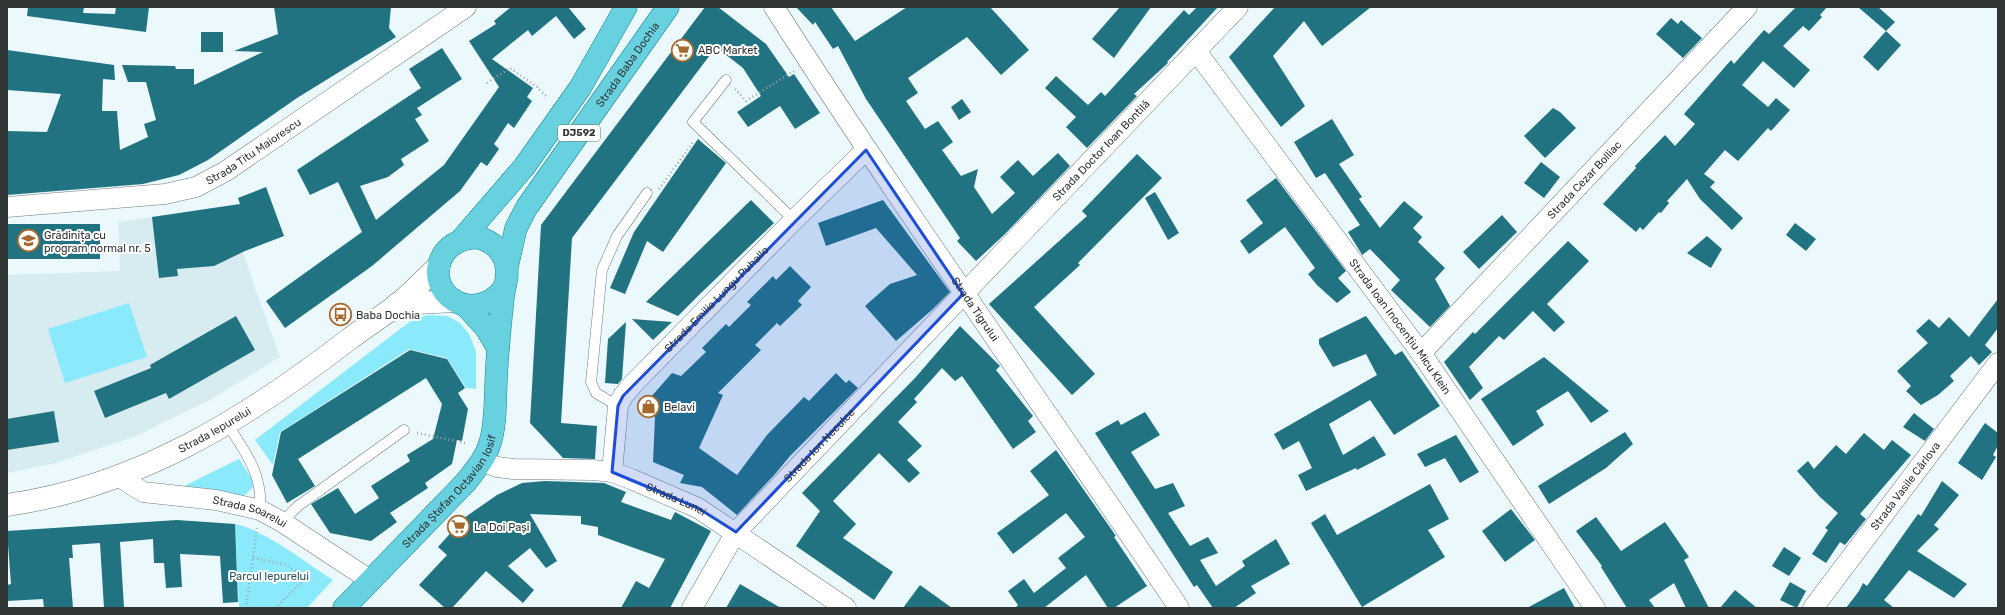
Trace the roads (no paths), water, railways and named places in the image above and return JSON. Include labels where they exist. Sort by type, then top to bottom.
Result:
[{"type":"main road","name":"DJ592","points":[[439,266],[444,255],[451,246],[462,240],[524,167],[580,88],[626,7]]},
{"type":"main road","name":"Strada Baba Dochia","points":[[505,277],[516,228],[527,207],[668,7]]},
{"type":"main road","points":[[397,304],[460,304],[477,306],[488,303],[497,297],[505,277],[502,254],[492,244],[483,239],[473,238],[462,240]]},
{"type":"main road","points":[[439,266],[439,278],[442,287],[486,328],[498,348]]},
{"type":"main road","name":"Strada Iepurelui","points":[[7,505],[71,492],[118,476],[183,448],[228,424],[320,362],[397,304],[439,266]]},
{"type":"main road","name":"Strada Ștefan Octavian Iosif","points":[[344,608],[466,482],[482,461],[490,444],[494,424],[498,348],[505,277]]},
{"type":"street","name":"Strada Titu Maiorescu","points":[[7,207],[165,194],[196,187],[226,171],[466,7]]},
{"type":"street","name":"Strada Doctor Ioan Bontilă","points":[[963,294],[1238,7]]},
{"type":"street","name":"Strada Cezar Bolliac","points":[[1421,353],[1747,7]]},
{"type":"street","name":"Strada Tigrului","points":[[777,8],[866,150],[1172,606]]},
{"type":"street","name":"Strada Ioan Inocențiu Micu Klein","points":[[1196,51],[1421,353],[1595,608]]},
{"type":"street","name":"Strada Emilia Lungu Puhallo","points":[[612,472],[618,406],[623,396],[794,220],[866,150]]},
{"type":"street","name":"Strada Ion Neculce","points":[[692,608],[736,532],[963,294]]},
{"type":"street","name":"Strada Vasile Cârlova","points":[[1813,608],[1998,363]]},
{"type":"street","name":"Strada Lunei","points":[[482,461],[497,467],[513,469],[594,470],[612,472],[698,508],[736,532],[846,608]]},
{"type":"street","name":"Strada Soarelui","points":[[118,476],[143,492],[216,500],[260,510],[282,522],[370,580]]},
{"type":"lane","points":[[726,80],[693,122],[794,220]]},
{"type":"lane","points":[[618,406],[596,393],[591,382],[602,270],[617,236],[647,193]]},
{"type":"lane","points":[[228,424],[248,456],[257,475],[261,494],[260,510]]},
{"type":"lane","points":[[282,522],[298,506],[404,430]]},
{"type":"place","name":"ABC Market","points":[[683,50]]},
{"type":"place","name":"Grădinița cu program normal nr. 5","points":[[29,241]]},
{"type":"place","name":"Baba Dochia","points":[[341,315]]},
{"type":"place","name":"Belavi","points":[[649,407]]},
{"type":"place","name":"La Doi Pași","points":[[459,527]]},
{"type":"park label","name":"Parcul Iepurelui","points":[[269,576]]}]
